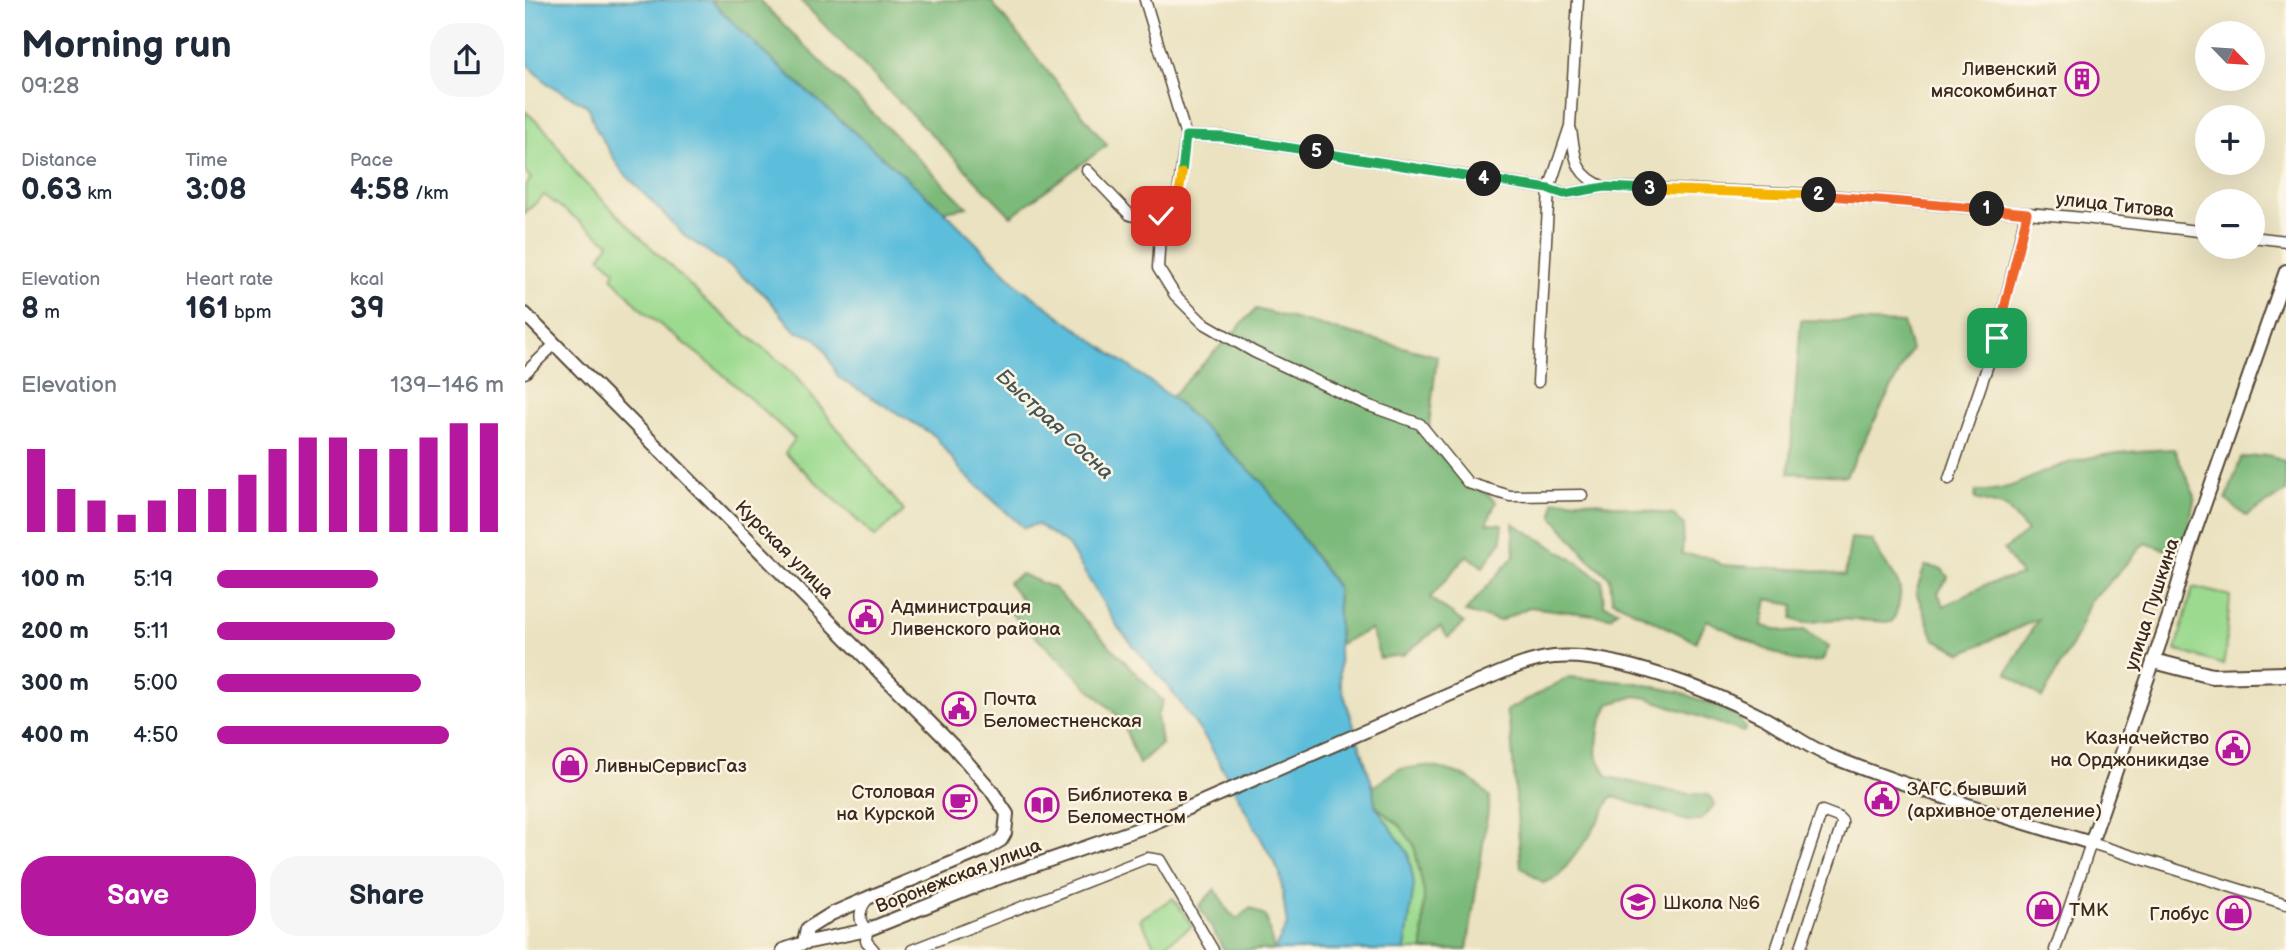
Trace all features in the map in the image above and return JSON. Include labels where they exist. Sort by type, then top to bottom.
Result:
[{"type":"main road","points":[[2154,661],[2212,676],[2286,674]]},
{"type":"street","points":[[1087,170],[1130,215],[1154,221],[1167,213],[1178,195],[1186,136],[1145,0]]},
{"type":"street","points":[[1578,0],[1570,126],[1581,174],[1589,181],[1605,187]]},
{"type":"street","points":[[1538,382],[1549,189],[1570,126]]},
{"type":"street","name":"улица Титова","points":[[1186,136],[1223,137],[1549,189],[1564,194],[1605,187],[1815,194],[2195,231]]},
{"type":"street","points":[[1949,480],[1997,338],[2027,213]]},
{"type":"street","points":[[1161,216],[1158,268],[1175,295],[1202,322],[1254,352],[1367,405],[1420,424],[1468,484],[1510,496],[1583,495]]},
{"type":"street","points":[[2265,239],[2286,241]]},
{"type":"street","name":"улица Пушкина","points":[[2055,950],[2154,661],[2188,551],[2286,271]]},
{"type":"street","name":"Курская улица","points":[[525,314],[953,746],[1005,809],[1008,822],[1006,833],[1001,840],[814,924],[805,932],[806,946]]},
{"type":"street","points":[[525,373],[555,344]]},
{"type":"street","name":"Воронежская улица","points":[[783,950],[867,930],[984,883],[1144,827],[1474,684],[1523,664],[1548,658],[1589,658],[1664,677],[1765,719],[1831,757],[1953,802],[2091,843]]},
{"type":"street","points":[[1776,950],[1822,811],[1838,817],[1842,825],[1800,950]]},
{"type":"street","points":[[2091,843],[2286,904]]},
{"type":"street","points":[[912,950],[1147,858],[1160,860],[1213,950]]},
{"type":"street","points":[[870,897],[863,904],[861,916],[867,930],[866,941],[874,950]]},
{"type":"green space","points":[[710,0],[759,0],[967,207],[944,211],[768,57]]},
{"type":"green space","points":[[800,0],[990,0],[1107,145],[1011,216]]},
{"type":"green space","points":[[525,111],[547,131],[579,177],[708,303],[792,372],[904,511],[875,537],[785,453],[795,439],[717,369],[645,313],[612,277],[615,270],[600,257],[609,243],[544,195],[525,213],[525,185],[531,179],[525,172]]},
{"type":"green space","points":[[1256,309],[1437,356],[1427,444],[1496,502],[1487,523],[1502,524],[1502,540],[1483,567],[1467,555],[1430,598],[1464,623],[1448,638],[1440,627],[1403,655],[1380,658],[1371,629],[1339,644],[1337,587],[1262,482],[1171,397]]},
{"type":"green space","points":[[1801,320],[1903,323],[1911,350],[1846,476],[1789,473]]},
{"type":"green space","points":[[2174,449],[2195,496],[2183,552],[2145,543],[2090,600],[2077,635],[2042,698],[2007,673],[2038,619],[1962,653],[1934,639],[1916,592],[1925,566],[1942,569],[1948,577],[1938,593],[1944,606],[1985,585],[2021,575],[2004,550],[2027,531],[2006,507],[1975,499],[1976,491],[2010,486],[2062,465],[2103,455]]},
{"type":"green space","points":[[2269,455],[2286,463],[2286,492],[2246,516],[2226,500],[2241,458]]},
{"type":"green space","points":[[1583,500],[1674,515],[1684,525],[1682,554],[1710,557],[1721,565],[1811,570],[1845,575],[1851,538],[1872,540],[1899,586],[1898,607],[1892,622],[1836,619],[1804,623],[1792,619],[1794,605],[1767,599],[1762,626],[1789,632],[1804,630],[1829,647],[1822,661],[1798,662],[1707,620],[1696,642],[1612,600],[1610,578],[1587,557],[1553,517],[1554,501]]},
{"type":"green space","points":[[1513,523],[1579,563],[1602,581],[1604,605],[1618,610],[1610,617],[1529,607],[1500,621],[1465,612],[1514,556]]},
{"type":"green space","points":[[1021,574],[1054,588],[1163,701],[1157,716],[1161,744],[1139,764],[1121,719],[1009,611],[1022,612],[1027,606],[1008,582]]},
{"type":"green space","points":[[2193,587],[2230,596],[2224,665],[2176,650]]},
{"type":"green space","points":[[1569,677],[1637,683],[1680,692],[1737,715],[1746,730],[1743,732],[1647,698],[1636,696],[1609,704],[1599,728],[1596,755],[1608,777],[1671,791],[1708,794],[1715,804],[1701,820],[1687,821],[1612,796],[1589,837],[1558,877],[1543,883],[1521,867],[1511,734],[1506,711]]},
{"type":"green space","points":[[1426,766],[1462,775],[1477,784],[1490,798],[1467,950],[1423,950],[1424,893],[1414,845],[1400,826],[1375,805],[1373,787],[1399,769]]},
{"type":"green space","points":[[1375,805],[1400,826],[1414,845],[1424,893],[1423,950],[1405,950],[1414,883],[1408,853]]},
{"type":"green space","points":[[1215,889],[1228,911],[1237,919],[1251,908],[1266,917],[1274,950],[1224,950],[1199,906]]},
{"type":"green space","points":[[1173,898],[1192,926],[1157,950],[1140,919]]},
{"type":"water","name":"Быстрая Сосна","points":[[525,0],[710,0],[768,57],[944,211],[1020,287],[1171,397],[1262,482],[1337,588],[1340,682],[1373,787],[1375,805],[1408,853],[1414,884],[1405,950],[1274,950],[1287,925],[1280,873],[1208,742],[1169,687],[1119,629],[1068,545],[1037,524],[1024,528],[963,473],[935,436],[838,377],[816,338],[795,331],[766,296],[731,267],[686,237],[621,170],[595,127],[588,106],[548,84],[525,62]]},
{"type":"place","name":"Ливенский мясокомбинат","points":[[2082,79]]},
{"type":"place","name":"Администрация Ливенского района","points":[[866,617]]},
{"type":"place","name":"Почта Беломестненская","points":[[959,709]]},
{"type":"place","name":"Казначейство на Орджоникидзе","points":[[2233,748]]},
{"type":"place","name":"ЛивныСервисГаз","points":[[570,765]]},
{"type":"place","name":"ЗАГС бывший (архивное отделение)","points":[[1882,799]]},
{"type":"place","name":"Столовая на Курской","points":[[960,802]]},
{"type":"place","name":"Библиотека в Беломестном","points":[[1042,805]]},
{"type":"place","name":"Школа №6","points":[[1638,902]]},
{"type":"place","name":"ТМК","points":[[2044,909]]},
{"type":"place","name":"Глобус","points":[[2234,913]]},
{"type":"route","points":[[1161,216],[1167,213],[1178,195],[1186,136],[1223,137],[1549,189],[1564,194],[1605,187],[1815,194],[2027,213],[1997,338]]}]
